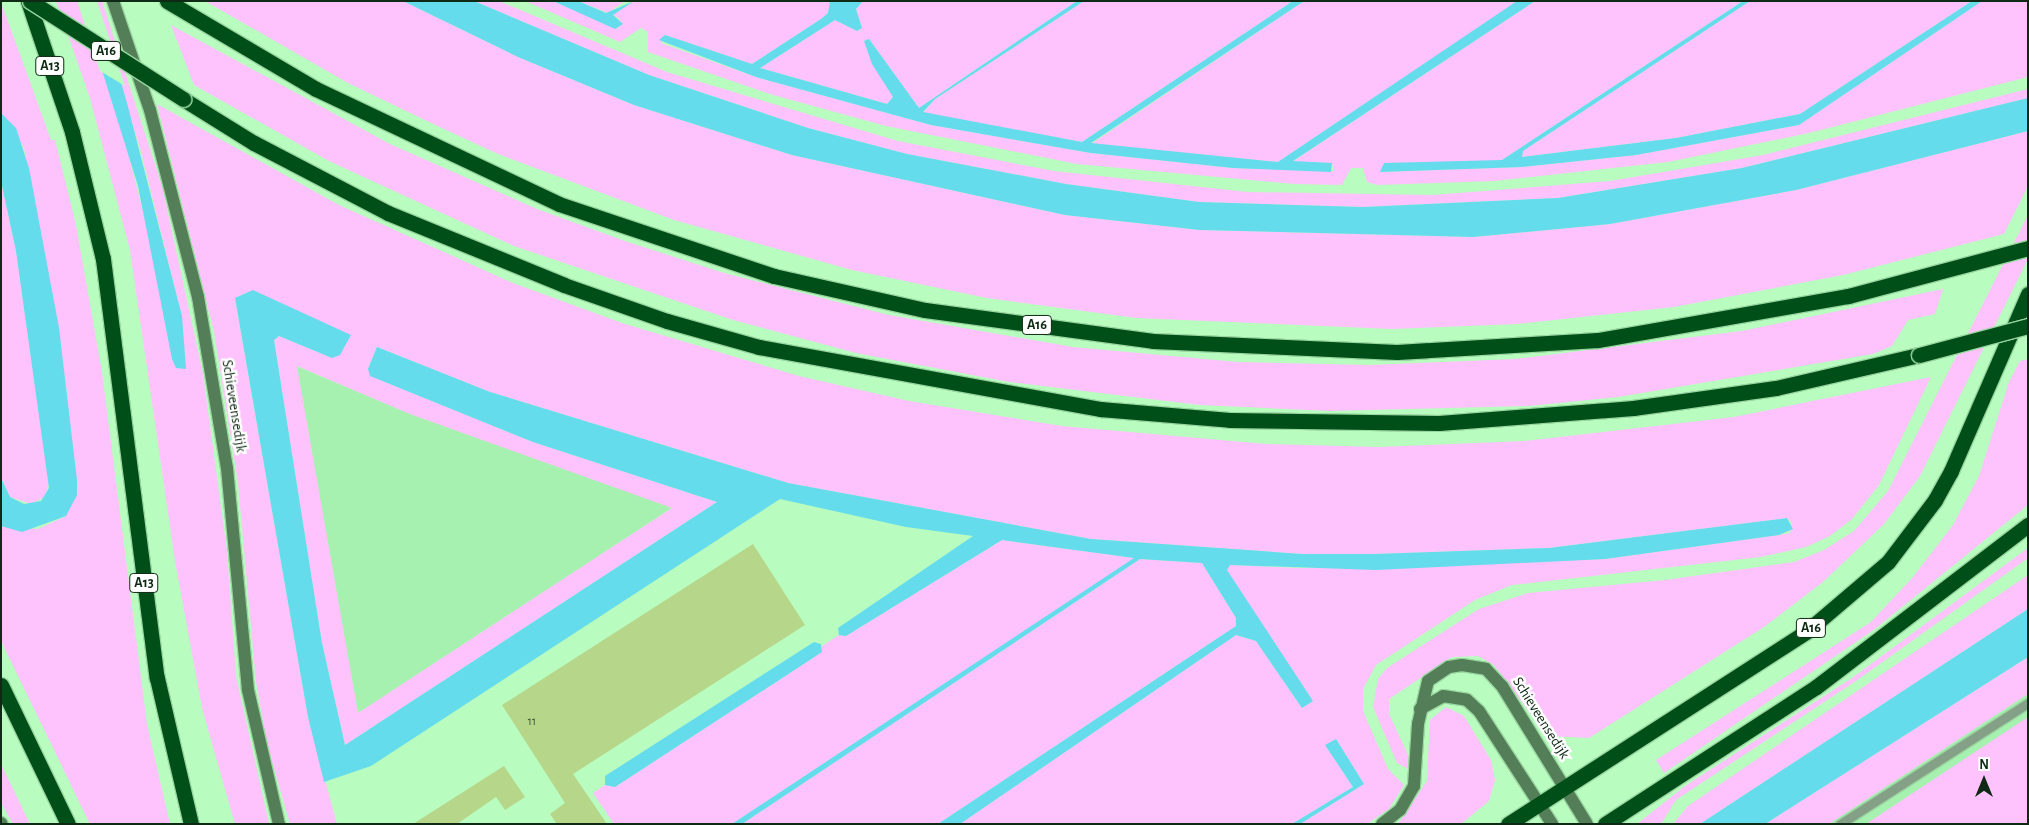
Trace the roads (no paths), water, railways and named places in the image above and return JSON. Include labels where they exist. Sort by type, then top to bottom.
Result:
[{"type":"highway","name":"A16","points":[[29,1],[254,143],[388,213],[564,286],[667,321],[759,347],[1100,409],[1230,420],[1439,423],[1634,408],[1767,389],[1919,355],[2028,326]]},
{"type":"highway","name":"A13","points":[[29,1],[72,132],[104,259],[156,668],[180,787],[191,824]]},
{"type":"highway","name":"A16","points":[[167,1],[316,89],[560,204],[774,276],[925,310],[1153,341],[1397,352],[1490,350],[1598,340],[1718,321],[1848,296],[2028,248]]},
{"type":"highway","name":"A16","points":[[1566,789],[1807,631],[1888,562],[1947,478],[2028,294]]},
{"type":"highway","points":[[1605,824],[1816,687],[2028,525]]},
{"type":"highway","points":[[1,685],[67,822]]},
{"type":"highway","name":"A13","points":[[180,787],[198,824]]},
{"type":"highway","points":[[1508,824],[1566,789]]},
{"type":"street","name":"Schieveensedijk","points":[[114,1],[150,110],[198,297],[227,468],[248,690],[279,824]]},
{"type":"street","name":"Schieveensedijk","points":[[1382,824],[1400,810],[1414,786],[1420,708],[1428,681],[1436,674],[1462,665],[1486,669],[1502,686],[1587,824]]},
{"type":"street","points":[[1420,708],[1443,696],[1467,700],[1479,711],[1552,824]]},
{"type":"lane","points":[[1840,824],[2028,703]]},
{"type":"water","points":[[403,1],[474,1],[649,75],[808,128],[907,154],[1066,184],[1199,202],[1363,207],[1558,198],[1742,168],[2028,98],[2028,131],[1796,190],[1610,224],[1473,237],[1200,230],[1065,215],[792,155],[634,105],[518,57]]},
{"type":"water","points":[[553,1],[578,1],[606,13],[634,1],[613,15],[623,24],[615,29]]},
{"type":"water","points":[[830,1],[863,1],[856,9],[862,28],[857,31],[835,20],[760,68],[887,104],[893,97],[872,64],[864,41],[869,39],[919,108],[1077,1],[1084,1],[935,99],[923,112],[1082,142],[1293,1],[1304,1],[1091,143],[1278,162],[1517,1],[1535,1],[1293,161],[1332,163],[1331,172],[1233,168],[1091,153],[931,125],[756,77],[659,40],[665,35],[752,64],[821,19],[828,13]]},
{"type":"water","points":[[1743,1],[1750,1],[1523,151],[1522,157],[1676,138],[1800,114],[1972,1],[1982,1],[1799,125],[1636,155],[1522,167],[1380,172],[1384,163],[1502,160]]},
{"type":"water","points":[[87,22],[111,48],[127,103],[182,316],[186,369],[176,368],[172,359],[138,186]]},
{"type":"water","points":[[1,113],[16,128],[29,168],[59,328],[77,480],[77,495],[66,516],[22,532],[1,526],[1,478],[10,497],[24,504],[41,501],[49,488],[16,251],[1,181]]},
{"type":"water","points":[[253,290],[351,335],[340,355],[332,358],[279,336],[274,340],[322,643],[345,745],[717,502],[533,442],[370,376],[368,369],[377,347],[490,392],[788,483],[1091,539],[1302,554],[1375,554],[1549,548],[1787,518],[1793,529],[1779,535],[1605,559],[1376,570],[1230,565],[1227,570],[1313,701],[1302,708],[1256,641],[1236,635],[960,824],[938,824],[1236,626],[1236,618],[1202,563],[1140,559],[742,824],[732,824],[1134,558],[1002,540],[846,636],[839,635],[838,628],[973,536],[906,527],[780,499],[371,766],[324,782],[308,717],[235,298]]},
{"type":"water","points":[[2028,609],[2028,657],[1765,824],[1700,824]]},
{"type":"water","points":[[814,642],[821,644],[822,652],[615,787],[605,785],[605,776]]},
{"type":"water","points":[[1336,739],[1364,784],[1300,824],[1292,824],[1353,787],[1325,745]]}]
